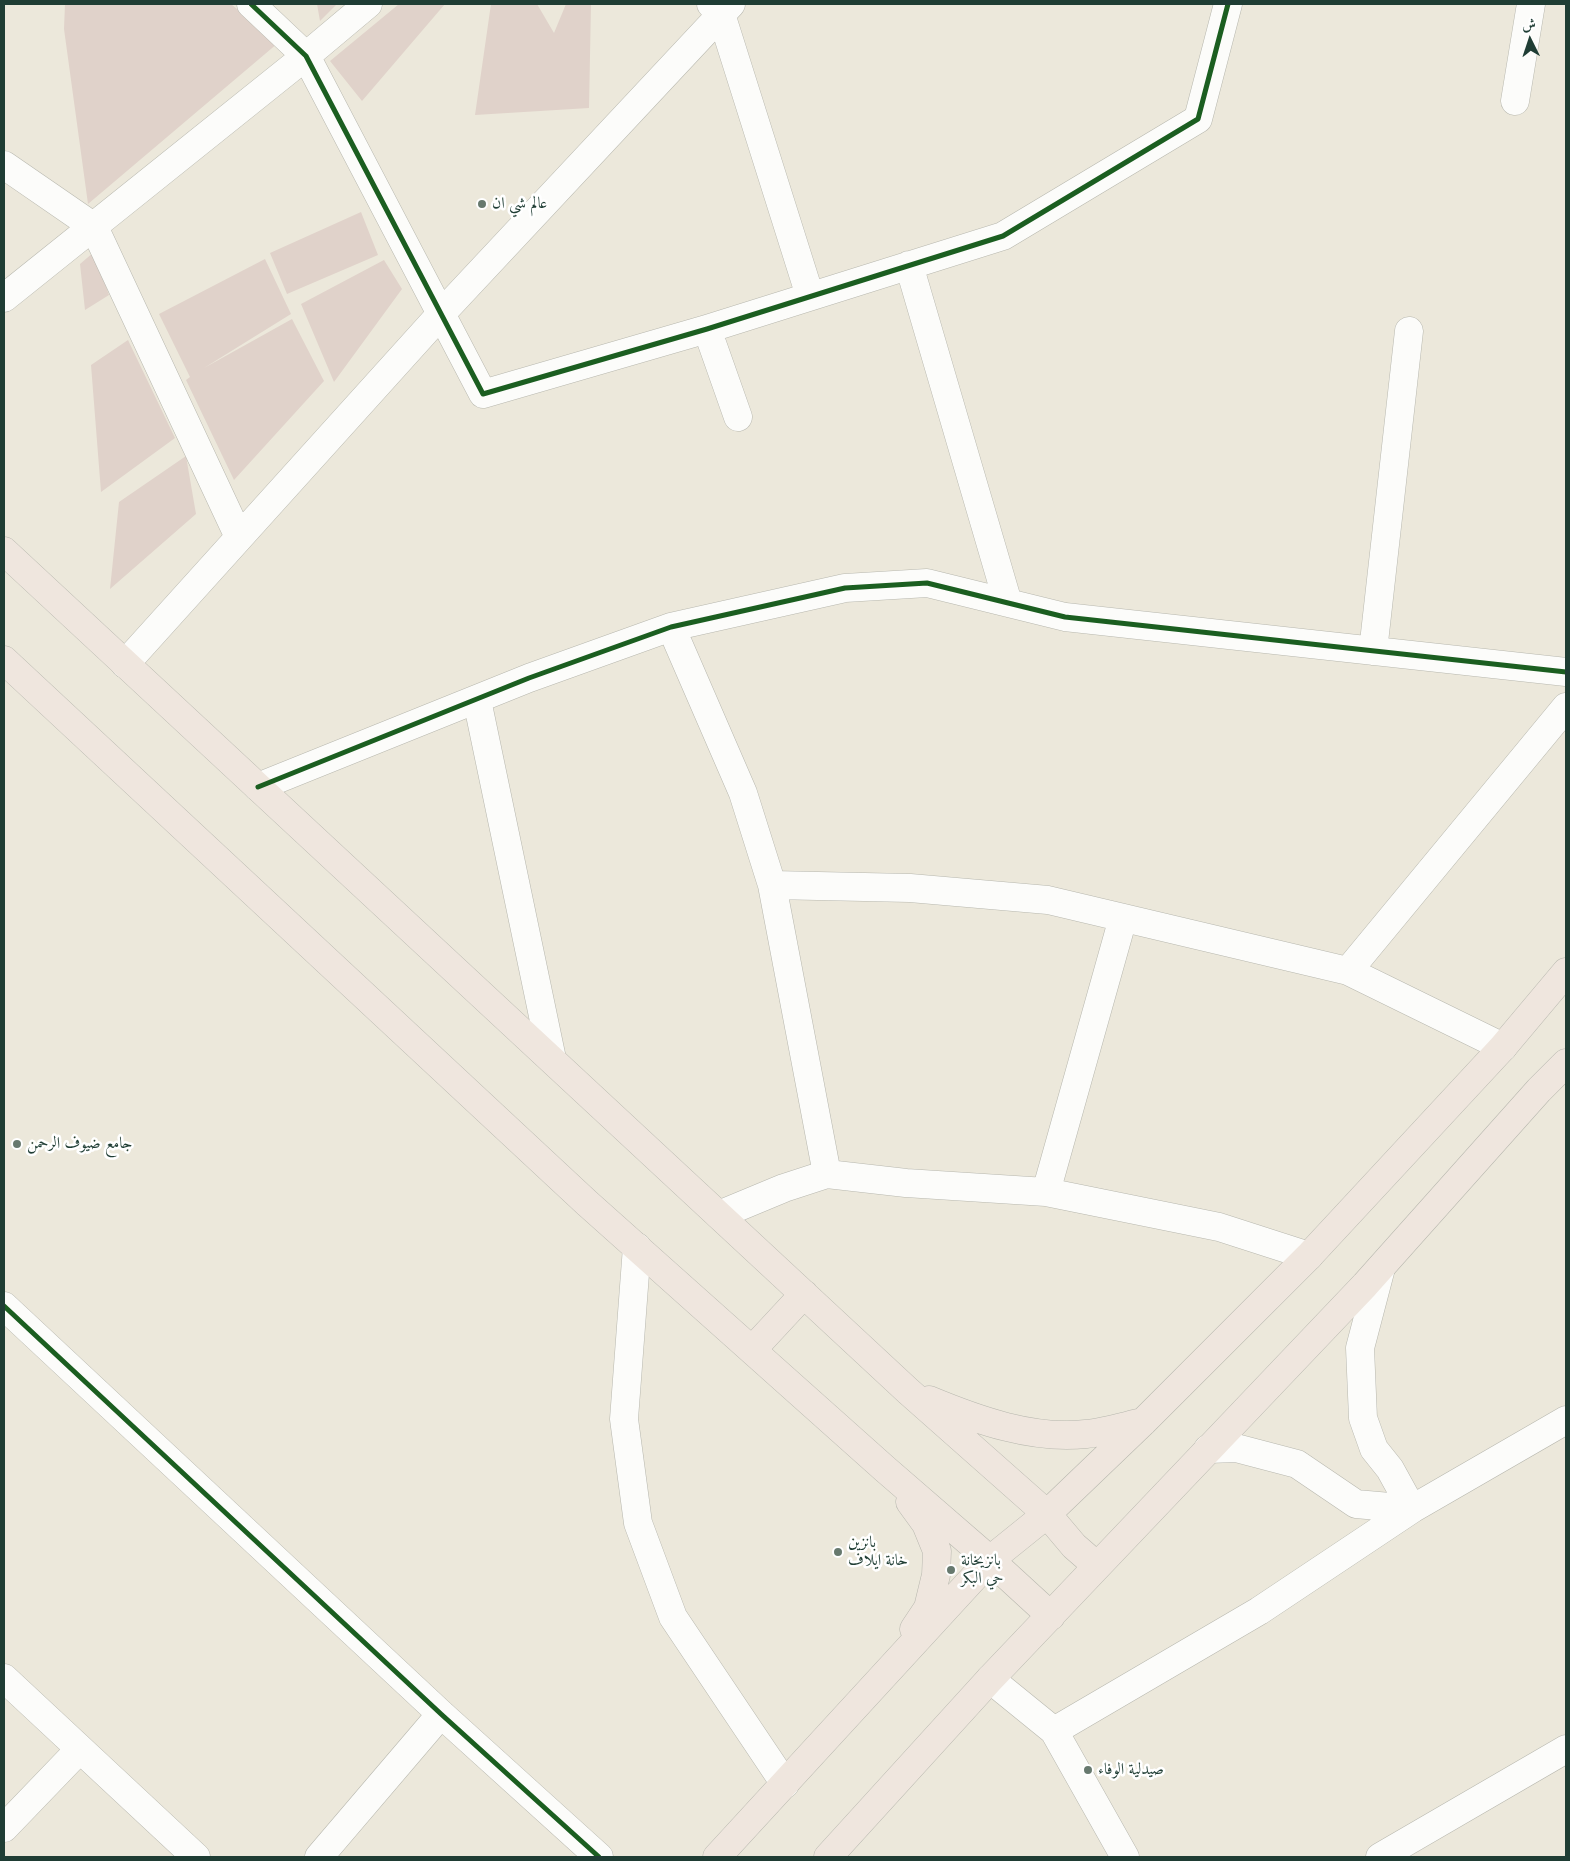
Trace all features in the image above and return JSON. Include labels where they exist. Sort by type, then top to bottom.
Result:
[{"type":"main road","points":[[4,551],[908,1391],[1047,1514],[1074,1546],[1097,1566]]},
{"type":"main road","points":[[4,660],[580,1196],[1051,1616]]},
{"type":"main road","points":[[717,1857],[886,1676],[990,1560],[1047,1514],[1143,1422],[1310,1256],[1504,1046],[1566,972]]},
{"type":"main road","points":[[828,1857],[990,1679],[1381,1268],[1566,1063]]},
{"type":"main road","points":[[752,1350],[804,1294]]},
{"type":"main road","points":[[908,1391],[966,1415],[1014,1428],[1047,1434],[1086,1434],[1143,1422]]},
{"type":"main road","points":[[886,1469],[926,1524],[937,1551],[936,1575],[928,1608],[886,1676]]},
{"type":"street","points":[[250,4],[306,56],[483,394],[707,329],[1003,236],[1198,119],[1228,4]]},
{"type":"street","points":[[4,298],[368,4]]},
{"type":"street","points":[[1516,101],[1531,4]]},
{"type":"street","points":[[721,7],[810,296]]},
{"type":"street","points":[[125,664],[721,7]]},
{"type":"street","points":[[4,165],[94,227],[239,538]]},
{"type":"street","points":[[909,265],[1008,603]]},
{"type":"street","points":[[707,329],[738,417]]},
{"type":"street","points":[[1373,651],[1409,331]]},
{"type":"street","points":[[258,787],[528,678],[671,627],[845,588],[927,583],[1065,617],[1566,672]]},
{"type":"street","points":[[671,627],[743,793],[772,885],[827,1174]]},
{"type":"street","points":[[477,700],[552,1060]]},
{"type":"street","points":[[1348,971],[1566,707]]},
{"type":"street","points":[[772,885],[910,888],[1048,900],[1348,971],[1504,1046]]},
{"type":"street","points":[[1046,1192],[1123,918]]},
{"type":"street","points":[[719,1215],[784,1188],[827,1174],[906,1183],[1046,1192],[1219,1227],[1310,1256]]},
{"type":"street","points":[[637,1247],[624,1419],[638,1523],[673,1617],[785,1784]]},
{"type":"street","points":[[1381,1268],[1360,1348],[1363,1418],[1374,1449],[1390,1469],[1412,1509]]},
{"type":"street","points":[[4,1306],[441,1714],[599,1857]]},
{"type":"street","points":[[1054,1731],[1259,1611],[1412,1509],[1566,1420]]},
{"type":"street","points":[[1208,1449],[1236,1448],[1297,1464],[1356,1504],[1412,1509]]},
{"type":"street","points":[[4,1678],[196,1857]]},
{"type":"street","points":[[990,1679],[1054,1731],[1125,1857]]},
{"type":"street","points":[[319,1857],[441,1714]]},
{"type":"street","points":[[4,1828],[80,1749]]},
{"type":"street","points":[[1380,1857],[1566,1749]]},
{"type":"building","points":[[65,4],[231,4],[278,43],[88,204],[64,29]]},
{"type":"building","points":[[317,4],[337,4],[320,21]]},
{"type":"building","points":[[399,4],[445,4],[362,101],[330,61]]},
{"type":"building","points":[[491,4],[537,4],[554,33],[566,4],[591,4],[589,108],[475,115]]},
{"type":"building","points":[[361,212],[378,255],[287,294],[270,253]]},
{"type":"building","points":[[94,252],[109,295],[85,310],[80,264]]},
{"type":"building","points":[[265,259],[291,314],[204,368],[292,319],[324,381],[234,480],[186,380],[190,377],[159,314]]},
{"type":"building","points":[[384,260],[402,289],[334,382],[301,304]]},
{"type":"building","points":[[128,340],[175,438],[101,492],[91,365]]},
{"type":"building","points":[[186,456],[196,514],[110,589],[119,502]]},
{"type":"cycle path","points":[[251,4],[306,56],[483,394],[707,329],[1003,236],[1198,119],[1228,4]]},
{"type":"cycle path","points":[[258,787],[529,678],[671,627],[845,588],[927,583],[1065,617],[1566,672]]},
{"type":"cycle path","points":[[4,1306],[441,1714],[599,1857]]},
{"type":"place","name":"عالم شي ان","points":[[482,204]]},
{"type":"place","name":"جامع ضيوف الرحمن","points":[[17,1144]]},
{"type":"place","name":"بانزين خانة ايلاف","points":[[838,1552]]},
{"type":"place","name":"بانزيخانة حي البكر","points":[[951,1570]]},
{"type":"place","name":"صيدلية الوفاء","points":[[1088,1770]]}]
